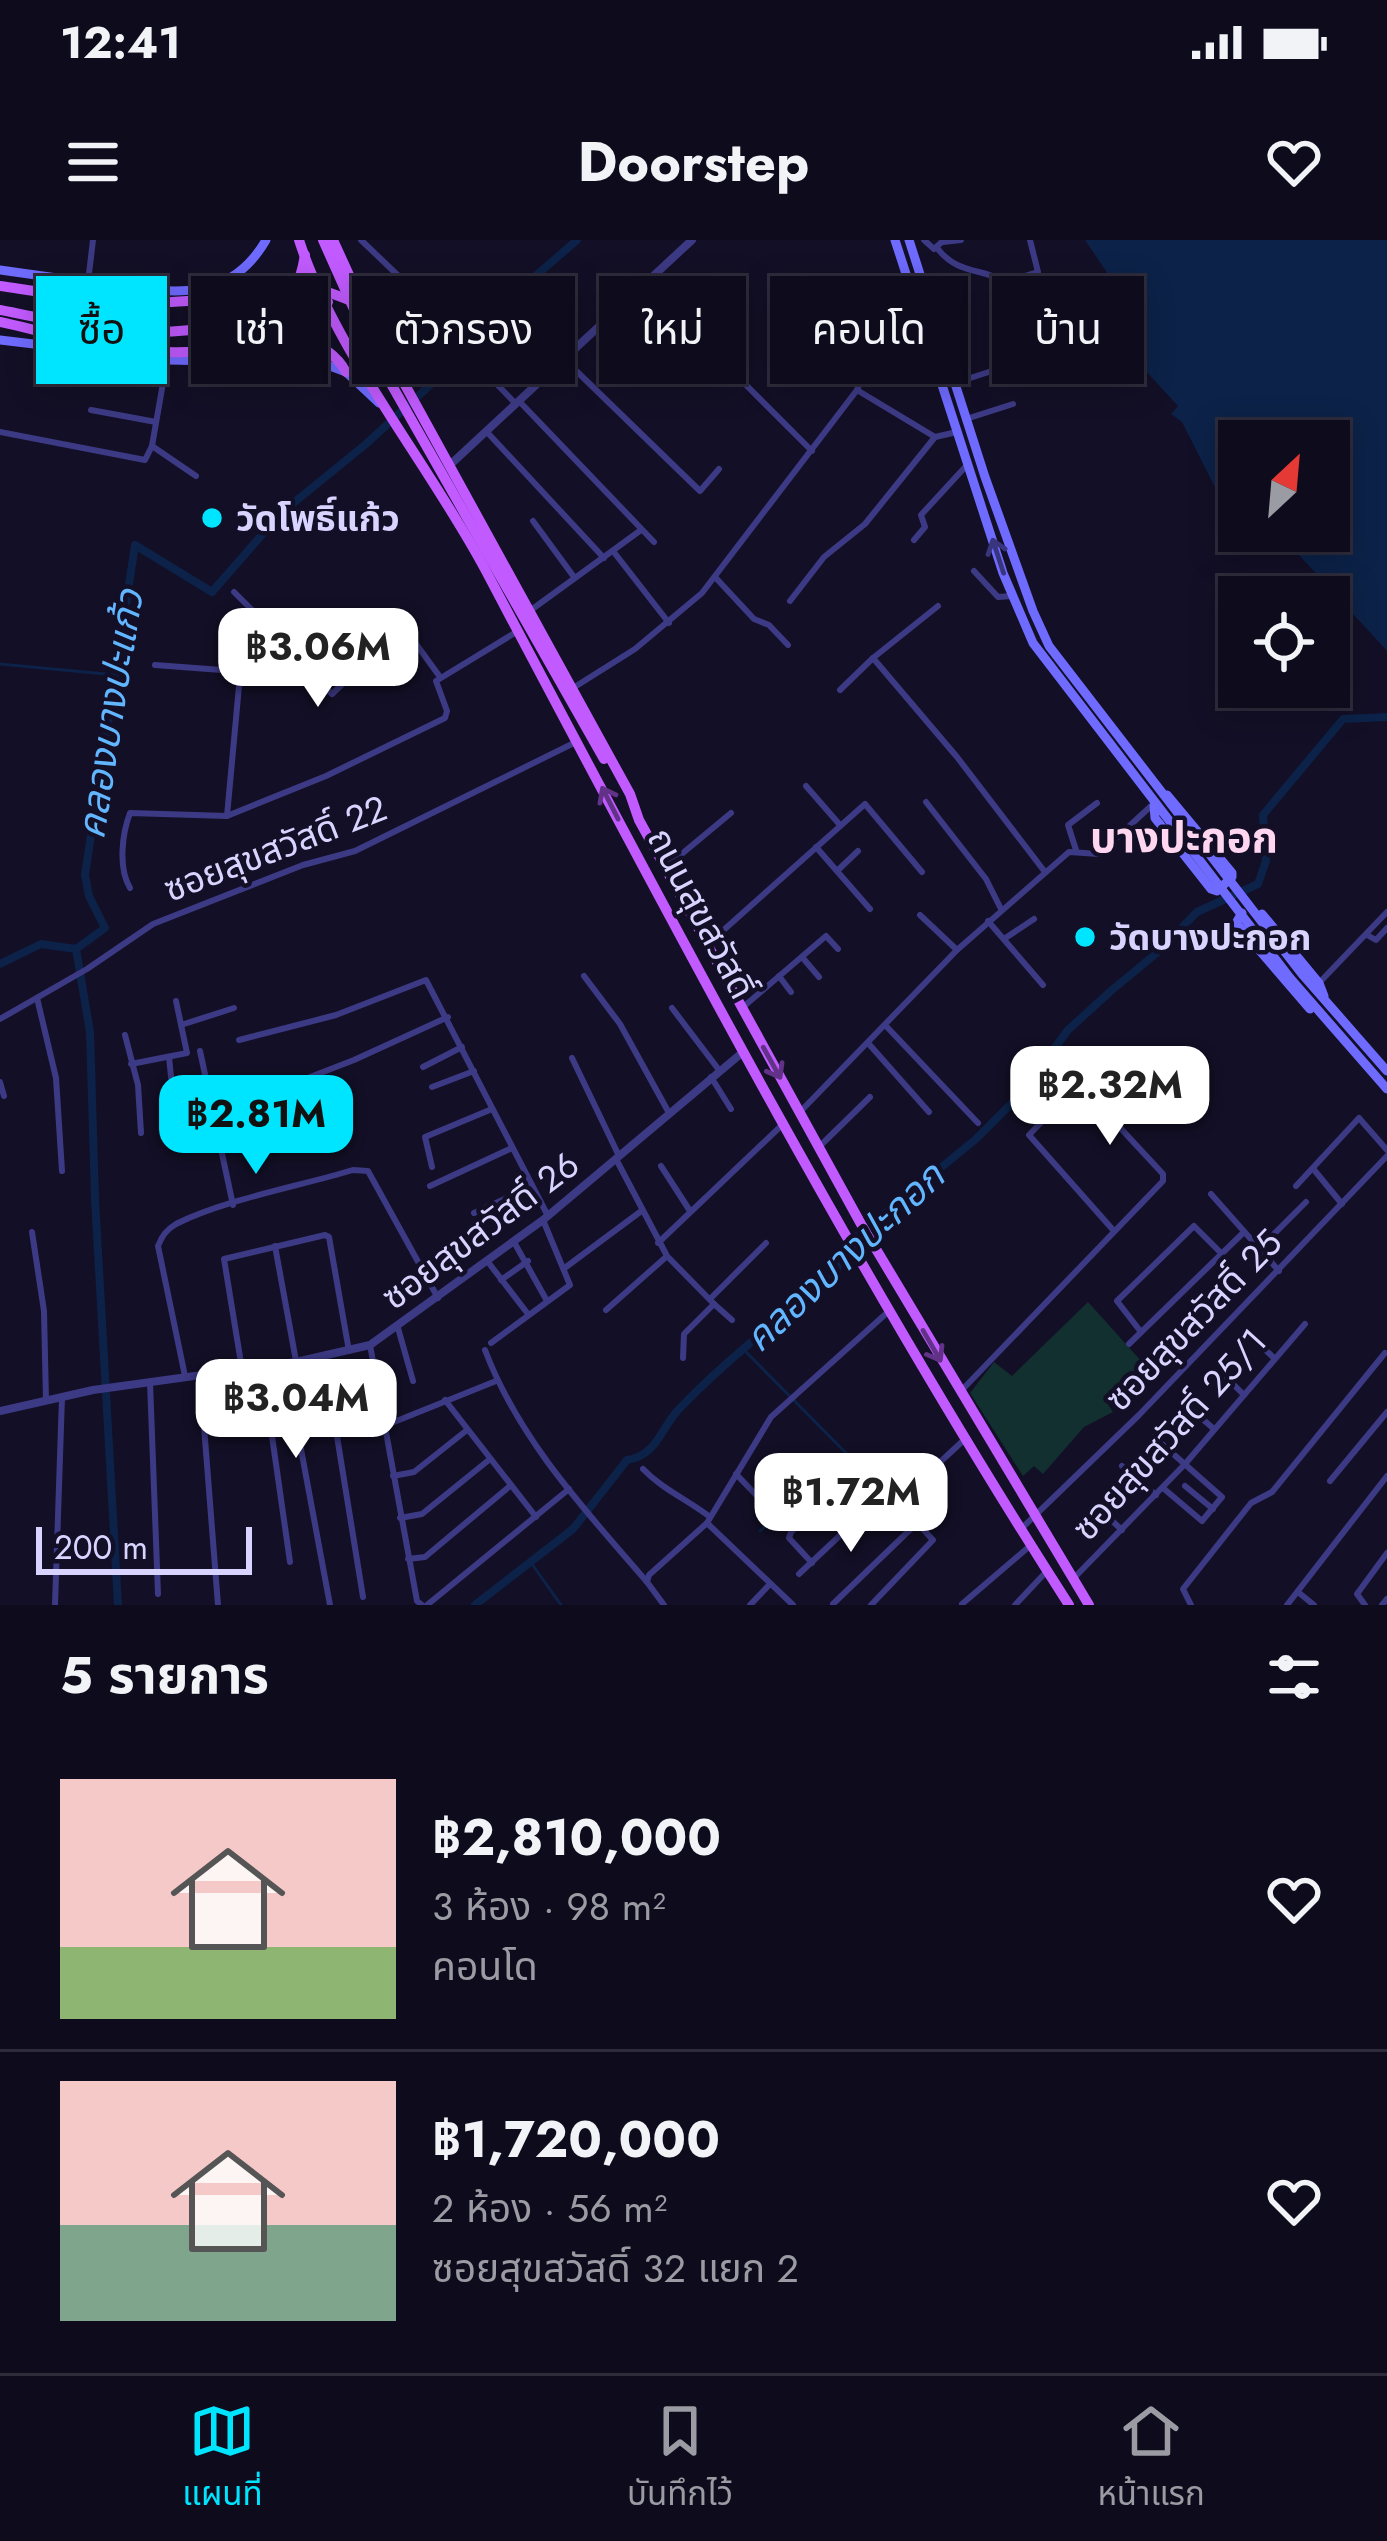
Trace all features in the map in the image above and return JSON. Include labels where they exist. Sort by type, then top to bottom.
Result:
[{"type":"main road","points":[[231,276],[248,266],[266,240]]},
{"type":"main road","points":[[0,322],[122,347],[195,353],[226,349],[258,333],[283,310],[301,273],[302,240]]},
{"type":"main road","name":"ถนนสุขสวัสดิ์","points":[[302,240],[316,276]]},
{"type":"main road","points":[[895,240],[907,276]]},
{"type":"main road","points":[[909,240],[921,276]]},
{"type":"main road","points":[[307,260],[321,262],[330,242]]},
{"type":"main road","points":[[330,242],[374,352],[525,608],[636,813]]},
{"type":"main road","name":"ถนนสุขสวัสดิ์","points":[[330,242],[352,281]]},
{"type":"main road","points":[[328,293],[343,260]]},
{"type":"main road","points":[[0,270],[44,276]]},
{"type":"main road","points":[[0,286],[36,291]]},
{"type":"main road","name":"ถนนสุขสวัสดิ์","points":[[328,297],[347,340],[464,530],[845,1239],[1068,1605]]},
{"type":"main road","points":[[167,301],[191,301]]},
{"type":"main road","points":[[0,310],[36,317]]},
{"type":"main road","points":[[347,340],[352,331]]},
{"type":"main road","points":[[0,340],[36,345]]},
{"type":"main road","points":[[328,351],[391,415]]},
{"type":"main road","points":[[167,360],[191,360]]},
{"type":"main road","points":[[328,365],[346,372]]},
{"type":"main road","name":"ถนนสุขสวัสดิ์","points":[[405,384],[818,1148],[1089,1605]]},
{"type":"main road","points":[[942,384],[1012,596],[1044,659],[1154,804],[1178,825]]},
{"type":"main road","points":[[955,384],[1040,629],[1178,825],[1337,1032],[1387,1089]]},
{"type":"main road","points":[[1150,780],[1183,810],[1232,877],[1217,891],[1155,818],[1154,804]]},
{"type":"main road","points":[[1328,1005],[1319,983],[1254,904],[1234,920],[1297,997],[1337,1032]]},
{"type":"main road","points":[[1296,976],[1387,1071]]},
{"type":"street","points":[[89,276],[93,240]]},
{"type":"street","points":[[361,240],[399,276]]},
{"type":"street","points":[[575,348],[692,240]]},
{"type":"street","points":[[924,240],[928,248],[962,241]]},
{"type":"street","points":[[941,244],[940,254],[971,273],[994,275],[1005,282],[1038,272],[1030,240]]},
{"type":"street","points":[[575,370],[700,491],[719,470]]},
{"type":"street","points":[[0,432],[140,460],[152,446],[163,384]]},
{"type":"street","points":[[498,384],[654,542]]},
{"type":"street","points":[[451,464],[537,384]]},
{"type":"street","points":[[745,384],[812,451]]},
{"type":"street","points":[[573,688],[669,623],[715,578],[860,384]]},
{"type":"street","points":[[857,390],[935,437]]},
{"type":"street","points":[[966,419],[1013,404]]},
{"type":"street","points":[[92,410],[156,422]]},
{"type":"street","points":[[486,431],[604,558]]},
{"type":"street","points":[[790,601],[824,557],[865,524],[935,437],[957,432]]},
{"type":"street","points":[[152,446],[196,476]]},
{"type":"street","points":[[914,540],[925,527],[921,515],[968,464]]},
{"type":"street","points":[[533,520],[574,577]]},
{"type":"street","points":[[525,608],[641,530]]},
{"type":"street","points":[[613,551],[669,623]]},
{"type":"street","points":[[974,571],[998,597],[1012,596]]},
{"type":"street","points":[[715,578],[754,619],[769,625],[788,645]]},
{"type":"street","points":[[234,592],[258,616],[255,624],[332,694],[403,626],[441,678]]},
{"type":"street","points":[[840,690],[938,606]]},
{"type":"street","points":[[130,889],[124,880],[123,861],[130,813],[227,816],[326,776],[445,718],[447,711],[435,684],[518,631]]},
{"type":"street","points":[[873,658],[1045,872]]},
{"type":"street","points":[[155,665],[240,675],[227,816]]},
{"type":"street","name":"ซอยสุขสวัสดิ์ 22","points":[[0,1019],[153,924],[303,865],[355,851],[577,742]]},
{"type":"street","points":[[806,786],[840,825]]},
{"type":"street","points":[[926,802],[986,879],[1001,909]]},
{"type":"street","points":[[1076,850],[1068,825],[1096,802]]},
{"type":"street","points":[[708,944],[865,804],[922,872]]},
{"type":"street","points":[[800,1113],[1001,909],[1076,850],[1099,854],[1154,804]]},
{"type":"street","points":[[666,867],[731,813]]},
{"type":"street","points":[[816,847],[871,909]]},
{"type":"street","points":[[836,871],[857,851]]},
{"type":"street","points":[[1319,983],[1387,912]]},
{"type":"street","points":[[920,915],[957,950]]},
{"type":"street","points":[[1004,939],[1034,919]]},
{"type":"street","points":[[988,921],[1043,985]]},
{"type":"street","points":[[1367,935],[1376,940],[1387,928]]},
{"type":"street","points":[[742,1008],[826,936],[838,949]]},
{"type":"street","points":[[802,957],[819,977]]},
{"type":"street","points":[[584,976],[620,1024],[669,1113]]},
{"type":"street","points":[[779,976],[790,992]]},
{"type":"street","points":[[239,1040],[336,1015],[426,980],[532,1187],[570,1285],[488,1346],[496,1381],[526,1433],[664,1605]]},
{"type":"street","points":[[38,998],[56,1078],[62,1171]]},
{"type":"street","points":[[131,1064],[187,1053],[176,1001]]},
{"type":"street","points":[[182,1025],[235,1008]]},
{"type":"street","points":[[672,1008],[715,1074],[730,1109]]},
{"type":"street","points":[[261,1096],[448,1017]]},
{"type":"street","points":[[886,1025],[978,1123]]},
{"type":"street","points":[[125,1035],[137,1085],[141,1133]]},
{"type":"street","points":[[868,1043],[929,1112]]},
{"type":"street","points":[[423,1066],[462,1047]]},
{"type":"street","points":[[200,1051],[233,1205]]},
{"type":"street","name":"ซอยสุขสวัสดิ์ 26","points":[[0,1411],[370,1345],[545,1218],[743,1052]]},
{"type":"street","points":[[169,1057],[178,1144]]},
{"type":"street","points":[[572,1058],[658,1243],[732,1320]]},
{"type":"street","points":[[432,1087],[474,1071]]},
{"type":"street","points":[[0,1082],[4,1096]]},
{"type":"street","points":[[960,1393],[1162,1181],[1163,1174],[1075,1087],[1030,1132],[1030,1139],[1114,1231]]},
{"type":"street","points":[[818,1148],[870,1097]]},
{"type":"street","points":[[432,1166],[425,1136],[493,1108]]},
{"type":"street","points":[[1296,1186],[1359,1118],[1387,1153]]},
{"type":"street","points":[[658,1243],[782,1124]]},
{"type":"street","points":[[430,1186],[512,1148]]},
{"type":"street","name":"ซอยสุขสวัสดิ์ 25","points":[[1021,1529],[1279,1271],[1387,1153]]},
{"type":"street","points":[[661,1166],[690,1211]]},
{"type":"street","points":[[185,1376],[160,1238],[178,1223],[233,1205],[353,1170],[368,1171],[439,1298]]},
{"type":"street","points":[[1316,1171],[1342,1204]]},
{"type":"street","points":[[475,1214],[532,1187]]},
{"type":"street","points":[[1211,1194],[1279,1271]]},
{"type":"street","points":[[1259,1249],[1306,1202]]},
{"type":"street","points":[[566,1268],[640,1211]]},
{"type":"street","points":[[1141,1332],[1117,1301],[1194,1226],[1222,1254]]},
{"type":"street","points":[[32,1232],[44,1311],[46,1401]]},
{"type":"street","points":[[1129,1344],[1244,1232]]},
{"type":"street","points":[[242,1369],[224,1259],[329,1237],[349,1352]]},
{"type":"street","points":[[514,1242],[548,1301]]},
{"type":"street","points":[[683,1358],[684,1334],[766,1243]]},
{"type":"street","points":[[274,1246],[330,1605]]},
{"type":"street","points":[[606,1310],[667,1256]]},
{"type":"street","points":[[501,1280],[528,1261]]},
{"type":"street","points":[[488,1262],[528,1315]]},
{"type":"street","points":[[647,1582],[654,1569],[708,1520],[755,1438],[790,1398],[889,1311]]},
{"type":"street","name":"ซอยสุขสวัสดิ์ 25/1","points":[[1073,1580],[1160,1492],[1305,1324]]},
{"type":"street","points":[[398,1328],[413,1381]]},
{"type":"street","points":[[1255,1340],[1275,1359]]},
{"type":"street","points":[[370,1345],[417,1601],[425,1605],[569,1489]]},
{"type":"street","points":[[1191,1605],[1183,1589],[1252,1503],[1272,1492],[1384,1353]]},
{"type":"street","points":[[324,1356],[363,1597]]},
{"type":"street","points":[[262,1366],[290,1562]]},
{"type":"street","points":[[1221,1372],[1244,1395]]},
{"type":"street","points":[[200,1374],[218,1605]]},
{"type":"street","points":[[384,1426],[496,1381]]},
{"type":"street","points":[[150,1382],[158,1594]]},
{"type":"street","points":[[55,1605],[62,1397]]},
{"type":"street","points":[[445,1400],[536,1517]]},
{"type":"street","points":[[1185,1404],[1215,1429]]},
{"type":"street","points":[[1330,1481],[1387,1412]]},
{"type":"street","points":[[393,1476],[414,1472],[467,1430]]},
{"type":"street","points":[[1122,1466],[1201,1521],[1222,1495],[1154,1437]]},
{"type":"street","points":[[898,1501],[965,1439]]},
{"type":"street","points":[[400,1518],[422,1514],[490,1459]]},
{"type":"street","points":[[644,1469],[656,1483],[682,1495],[793,1605]]},
{"type":"street","points":[[736,1474],[759,1498]]},
{"type":"street","points":[[812,1563],[789,1534],[852,1475],[877,1501]]},
{"type":"street","points":[[1288,1605],[1387,1476]]},
{"type":"street","points":[[408,1559],[425,1557],[511,1486]]},
{"type":"street","points":[[1185,1486],[1213,1509]]},
{"type":"street","points":[[800,1574],[890,1494],[933,1540],[871,1605]]},
{"type":"street","points":[[1095,1505],[1121,1530]]},
{"type":"street","points":[[833,1604],[918,1522]]},
{"type":"street","points":[[962,1604],[1031,1545]]},
{"type":"street","points":[[1365,1605],[1357,1594],[1387,1553]]},
{"type":"street","points":[[1015,1605],[1047,1571]]},
{"type":"street","points":[[750,1605],[770,1584]]},
{"type":"street","points":[[1298,1592],[1314,1605]]},
{"type":"green space","points":[[1088,1302],[1143,1363],[1107,1403],[1113,1412],[1084,1427],[1043,1474],[1034,1466],[1023,1476],[970,1393],[994,1362],[1012,1376]]},
{"type":"water","points":[[1085,240],[1387,240],[1387,651],[1350,611],[1350,576],[1318,576],[1296,552],[1350,552],[1350,420],[1218,420],[1218,493],[1182,422],[1171,414],[1178,406],[1144,369],[1144,276],[1109,276]]},
{"type":"waterway","name":"คลองบางปะแก้ว","points":[[0,964],[41,944],[76,949],[105,928],[89,896],[85,875],[135,545],[212,592],[281,513],[441,375],[524,286],[577,240]]},
{"type":"waterway","points":[[0,664],[116,675]]},
{"type":"waterway","name":"คลองบางปะกอก","points":[[475,1605],[573,1529],[627,1460],[652,1447],[696,1392],[836,1274],[841,1249],[976,1139],[1020,1095],[1068,1030],[1197,912],[1258,884],[1266,861],[1263,815],[1343,719],[1387,717]]},
{"type":"waterway","points":[[76,949],[90,1032],[118,1605]]},
{"type":"waterway","points":[[743,1349],[846,1453],[760,1531]]},
{"type":"waterway","points":[[532,1564],[561,1605]]},
{"type":"place","name":"วัดโพธิ์แก้ว","points":[[212,518]]},
{"type":"place","name":"วัดบางปะกอก","points":[[1085,937]]},
{"type":"district","name":"บางปะกอก","points":[[1184,837]]}]
